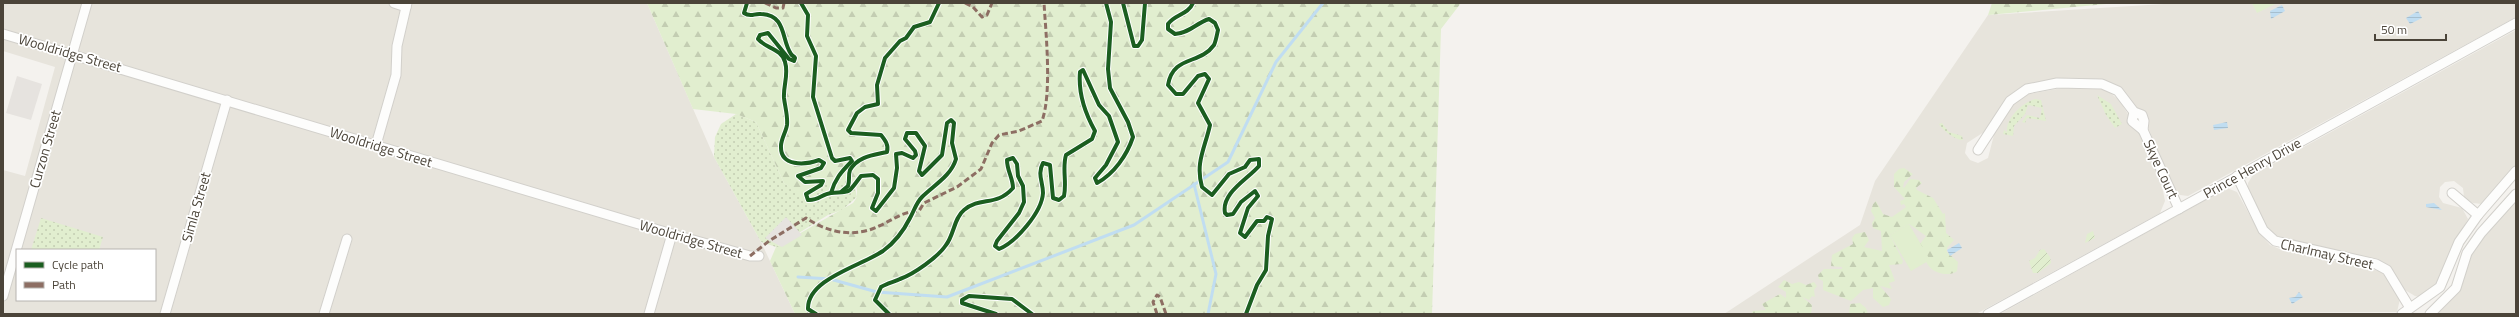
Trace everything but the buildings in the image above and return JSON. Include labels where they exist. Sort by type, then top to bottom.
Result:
[{"type":"street","name":"Curzon Street","points":[[3,296],[5,279],[88,3]]},
{"type":"street","points":[[376,146],[396,75],[397,46],[406,5],[394,3]]},
{"type":"street","name":"Prince Henry Drive","points":[[1988,314],[2516,23]]},
{"type":"street","name":"Wooldridge Street","points":[[3,34],[672,234],[750,256],[759,256]]},
{"type":"street","name":"Skye Court","points":[[1978,150],[2010,101],[2027,89],[2057,84],[2102,84],[2118,91],[2134,112],[2132,121],[2143,130],[2179,209]]},
{"type":"street","name":"Simla Street","points":[[165,314],[227,100]]},
{"type":"street","points":[[2402,314],[2440,287],[2460,242],[2478,215],[2516,171]]},
{"type":"street","name":"Charlmay Street","points":[[2237,176],[2262,230],[2275,241],[2376,264],[2387,270],[2410,308]]},
{"type":"street","points":[[2452,193],[2478,215]]},
{"type":"street","points":[[2430,314],[2456,288],[2467,253],[2481,233],[2516,194]]},
{"type":"street","points":[[649,314],[672,234]]},
{"type":"street","points":[[324,314],[347,239]]},
{"type":"shaded area","points":[[3,3],[647,3],[714,157],[761,242],[795,314],[3,314],[3,170],[25,176],[55,67],[3,51]]},
{"type":"shaded area","points":[[2180,3],[2516,3],[2516,17],[2188,196],[2180,195],[2175,190],[2147,125],[2128,96],[2115,85],[2102,80],[2071,78],[2023,87],[2008,96],[1984,132],[1967,143],[1965,153],[1970,160],[1978,163],[1988,158],[1995,131],[2013,103],[2024,95],[2062,88],[2098,88],[2109,92],[2119,100],[2140,133],[2156,169],[2163,191],[2165,201],[2160,213],[1976,314],[1724,314],[1860,225],[1875,181],[1988,15]]},
{"type":"shaded area","points":[[2516,30],[2516,166],[2482,204],[2473,203],[2467,200],[2464,197],[2463,188],[2454,181],[2445,182],[2440,187],[2439,197],[2443,203],[2462,208],[2468,219],[2452,247],[2440,283],[2419,297],[2415,296],[2405,290],[2388,265],[2382,262],[2280,240],[2268,229],[2248,192],[2248,183],[2253,175]]},
{"type":"shaded area","points":[[17,76],[42,84],[31,120],[6,113]]},
{"type":"shaded area","points":[[2227,188],[2237,192],[2260,234],[2270,245],[2282,250],[2382,272],[2400,299],[2397,312],[2000,314]]},
{"type":"shaded area","points":[[2516,198],[2516,314],[2437,314],[2457,294],[2473,250]]},
{"type":"shaded area","points":[[786,217],[802,235],[782,247],[765,238]]},
{"type":"green space","points":[[647,3],[1461,3],[1441,29],[1432,314],[795,314],[770,261],[776,247],[853,203],[857,197],[857,189],[854,182],[847,180],[834,181],[803,197],[784,183],[756,122],[736,114],[693,109]]},
{"type":"green space","points":[[1992,3],[2117,3],[1988,15]]},
{"type":"green space","points":[[2252,3],[2277,3],[2257,13]]},
{"type":"green space","points":[[2097,95],[2111,104],[2122,124],[2115,128],[2106,115]]},
{"type":"green space","points":[[2035,99],[2041,100],[2046,121],[2027,118],[2025,123],[2022,122],[2027,115],[2040,118],[2042,108],[2028,105],[2025,114],[2014,126],[2013,136],[2003,134],[2004,130],[2007,132],[2009,121],[2016,111]]},
{"type":"green space","points":[[736,114],[756,122],[784,183],[803,196],[828,183],[847,180],[854,182],[857,197],[842,210],[828,215],[776,247],[761,242],[714,157],[715,137],[721,124]]},
{"type":"green space","points":[[1942,123],[1949,132],[1962,136],[1963,140],[1957,139],[1946,132],[1939,124]]},
{"type":"green space","points":[[1904,168],[1913,174],[1904,182],[1903,187],[1904,188],[1910,179],[1919,180],[1922,183],[1916,188],[1917,190],[1933,198],[1943,214],[1945,213],[1946,233],[1954,240],[1947,248],[1947,252],[1958,262],[1957,271],[1950,274],[1942,274],[1934,271],[1928,265],[1920,244],[1926,236],[1909,224],[1890,235],[1903,261],[1902,264],[1889,265],[1895,281],[1889,283],[1892,289],[1880,286],[1891,299],[1889,305],[1883,307],[1873,298],[1873,288],[1863,290],[1851,301],[1823,290],[1823,281],[1819,279],[1818,275],[1824,269],[1842,269],[1842,267],[1831,266],[1832,255],[1853,244],[1852,238],[1855,234],[1865,232],[1869,240],[1864,247],[1882,251],[1881,231],[1873,228],[1872,223],[1875,218],[1871,211],[1873,204],[1876,201],[1883,214],[1892,217],[1906,207],[1904,204],[1901,205],[1900,201],[1905,199],[1894,187],[1894,174],[1899,169]]},
{"type":"green space","points":[[41,218],[103,237],[99,249],[31,249]]},
{"type":"green space","points":[[1909,224],[1930,260],[1911,271],[1890,235]]},
{"type":"green space","points":[[2093,231],[2095,238],[2085,243],[2087,234]]},
{"type":"green space","points":[[2044,249],[2050,257],[2051,263],[2038,273],[2033,273],[2029,261],[2035,258],[2040,250]]},
{"type":"green space","points":[[1784,280],[1792,284],[1799,282],[1806,285],[1814,282],[1817,286],[1814,290],[1815,297],[1812,296],[1809,300],[1802,297],[1812,305],[1811,314],[1751,314],[1753,311],[1766,310],[1762,304],[1780,294],[1786,298],[1786,292],[1778,287]]},
{"type":"green space","points":[[1860,303],[1866,308],[1868,314],[1849,314],[1850,304]]},
{"type":"water","points":[[2282,5],[2285,11],[2271,19],[2270,11]]},
{"type":"water","points":[[2418,11],[2422,18],[2410,24],[2406,18]]},
{"type":"water","points":[[2227,122],[2228,128],[2214,130],[2213,125]]},
{"type":"water","points":[[2434,203],[2442,210],[2426,207],[2426,204]]},
{"type":"water","points":[[1959,243],[1962,248],[1950,256],[1947,250]]},
{"type":"water","points":[[2299,292],[2303,297],[2292,304],[2289,298],[2295,297]]},
{"type":"waterway","points":[[798,277],[830,279],[877,292],[947,297],[1134,225],[1228,162],[1276,62],[1323,3]]},
{"type":"waterway","points":[[1194,184],[1216,274],[1208,314]]},
{"type":"marked path","points":[[765,3],[776,8],[783,8],[784,3]]},
{"type":"marked path","points":[[965,3],[973,7],[982,17],[987,15],[992,3]]},
{"type":"marked path","points":[[750,256],[769,241],[806,218],[823,227],[851,233],[870,230],[908,212],[919,211],[924,203],[957,187],[981,169],[992,143],[999,135],[1019,131],[1042,121],[1045,109],[1048,80],[1044,3]]},
{"type":"marked path","points":[[1157,314],[1153,302],[1157,295],[1160,297],[1166,314]]},
{"type":"cycle path","points":[[747,3],[744,13],[751,15],[769,15],[779,23],[791,55],[795,58],[794,61],[789,59],[768,33],[760,35],[758,39],[765,45],[777,51],[783,58],[786,66],[784,98],[787,122],[781,143],[782,153],[785,158],[794,163],[807,163],[819,160],[824,163],[821,168],[798,176],[805,182],[823,181],[821,185],[806,194],[808,200],[849,190],[861,176],[873,175],[878,179],[878,193],[872,208],[876,211],[894,188],[897,168],[896,154],[902,153],[913,158],[916,155],[915,151],[905,139],[907,133],[916,133],[925,146],[919,171],[922,175],[942,155],[947,123],[951,120],[954,123],[952,143],[956,159],[954,165],[942,180],[920,199],[905,227],[887,248],[873,257],[837,274],[825,281],[816,289],[810,299],[808,309],[816,314]]},
{"type":"cycle path","points":[[801,3],[808,15],[807,36],[816,56],[813,97],[832,158],[835,161],[850,158],[852,161],[839,176],[831,193]]},
{"type":"cycle path","points":[[842,191],[848,186],[849,174],[853,165],[872,155],[887,152],[887,145],[881,135],[851,133],[848,130],[857,113],[865,107],[878,104],[877,85],[885,58],[900,41],[906,38],[914,27],[930,22],[939,3]]},
{"type":"cycle path","points":[[889,314],[875,300],[881,287],[906,277],[925,265],[937,255],[949,241],[958,217],[964,210],[976,203],[995,200],[1007,194],[1013,188],[1007,160],[1013,158],[1017,164],[1018,176],[1023,186],[1024,202],[1019,213],[997,241],[995,246],[999,249],[1013,240],[1027,226],[1038,209],[1042,201],[1043,193],[1040,174],[1043,163],[1050,165],[1053,198],[1059,200],[1064,196],[1064,165],[1066,155],[1092,139],[1095,131],[1085,110],[1081,96],[1080,72],[1083,70],[1099,105],[1109,116],[1118,142],[1106,165],[1095,178],[1097,183],[1109,175],[1119,163],[1127,151],[1133,137],[1128,122],[1110,88],[1108,69],[1111,22],[1106,3]]},
{"type":"cycle path","points":[[1123,3],[1134,46],[1138,46],[1142,40],[1145,3]]},
{"type":"cycle path","points":[[1193,3],[1188,10],[1174,18],[1168,24],[1168,29],[1175,34],[1185,32],[1209,19],[1215,23],[1218,30],[1215,42],[1208,51],[1181,64],[1175,69],[1171,75],[1168,85],[1176,94],[1183,94],[1198,76],[1205,74],[1209,79],[1198,103],[1210,125],[1200,163],[1200,178],[1202,187],[1212,195],[1229,174],[1245,167],[1250,160],[1259,159],[1259,166],[1236,187],[1227,199],[1225,213],[1227,215],[1233,214],[1241,202],[1255,191],[1258,196],[1248,208],[1240,233],[1245,237],[1257,221],[1264,221],[1267,217],[1272,219],[1268,236],[1266,270],[1257,285],[1246,314]]},
{"type":"cycle path","points":[[996,314],[962,303],[962,300],[969,296],[1012,299],[1032,314]]}]
